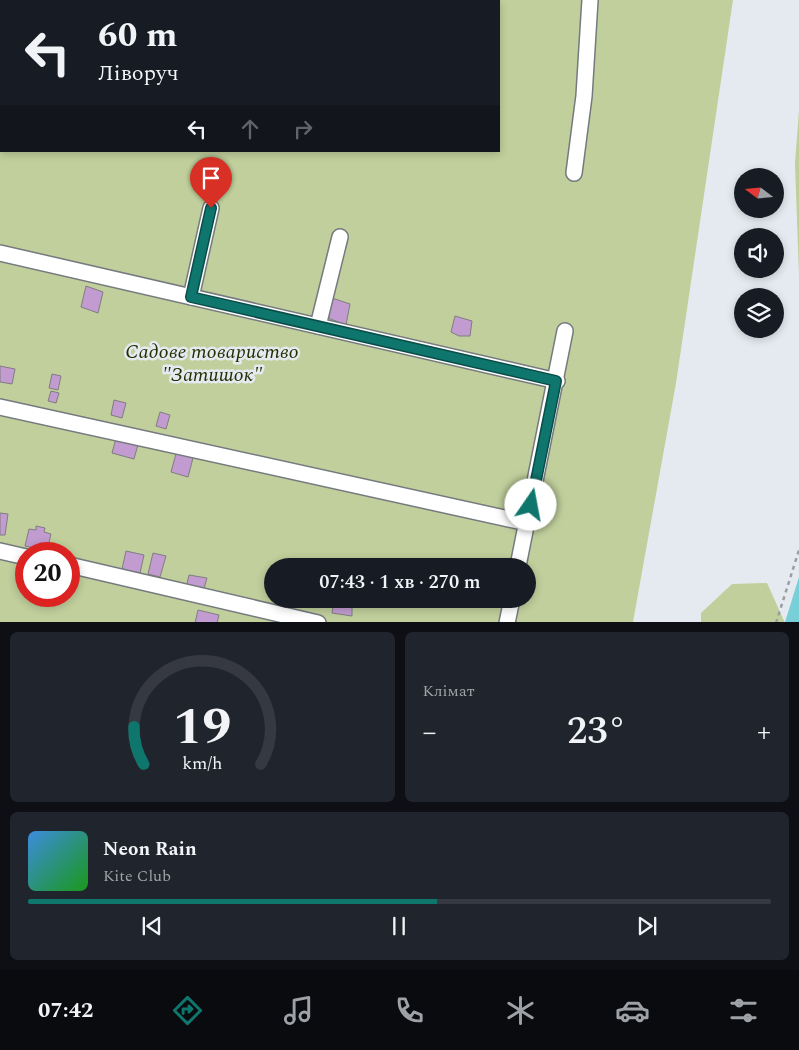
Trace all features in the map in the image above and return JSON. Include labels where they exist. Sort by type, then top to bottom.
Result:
[{"type":"lane","points":[[574,172],[584,96],[590,0]]},
{"type":"lane","points":[[191,297],[211,208]]},
{"type":"lane","points":[[318,326],[340,237]]},
{"type":"lane","points":[[0,253],[556,381]]},
{"type":"lane","points":[[520,558],[565,331]]},
{"type":"lane","points":[[0,407],[527,523]]},
{"type":"lane","points":[[0,552],[15,555]]},
{"type":"lane","points":[[80,568],[318,622]]},
{"type":"lane","points":[[507,622],[510,608]]},
{"type":"path","points":[[776,622],[799,550]]},
{"type":"green space","name":"Садове товариство \"Затишок\"","points":[[500,0],[733,0],[676,383],[633,622],[0,622],[0,152],[500,152]]},
{"type":"green space","points":[[799,110],[799,275],[795,164]]},
{"type":"green space","points":[[767,583],[785,622],[701,622],[701,613],[732,584]]},
{"type":"water","points":[[799,577],[799,622],[785,622]]},
{"type":"building","points":[[86,286],[103,292],[98,313],[81,307]]},
{"type":"building","points":[[332,298],[350,304],[346,325],[328,318]]},
{"type":"building","points":[[455,316],[472,321],[470,336],[459,336],[451,332]]},
{"type":"building","points":[[0,366],[15,369],[12,384],[0,382]]},
{"type":"building","points":[[52,374],[61,376],[58,390],[49,388]]},
{"type":"building","points":[[51,391],[59,393],[56,403],[48,401]]},
{"type":"building","points":[[114,400],[126,403],[122,418],[111,415]]},
{"type":"building","points":[[160,412],[170,415],[166,429],[156,426]]},
{"type":"building","points":[[117,435],[139,441],[134,459],[112,453]]},
{"type":"building","points":[[177,450],[194,454],[188,477],[171,472]]},
{"type":"building","points":[[0,513],[8,514],[5,535],[0,535]]},
{"type":"building","points":[[36,526],[45,528],[44,532],[51,534],[49,542],[26,542],[29,529],[36,530]]},
{"type":"building","points":[[126,551],[144,555],[140,573],[122,569]]},
{"type":"building","points":[[153,553],[166,556],[160,577],[148,574]]},
{"type":"building","points":[[189,575],[207,578],[203,592],[186,588]]},
{"type":"building","points":[[333,608],[352,608],[352,616],[332,613]]},
{"type":"building","points":[[198,610],[219,615],[217,622],[195,622]]},
{"type":"route","points":[[211,208],[191,297],[556,381],[531,505]]}]
